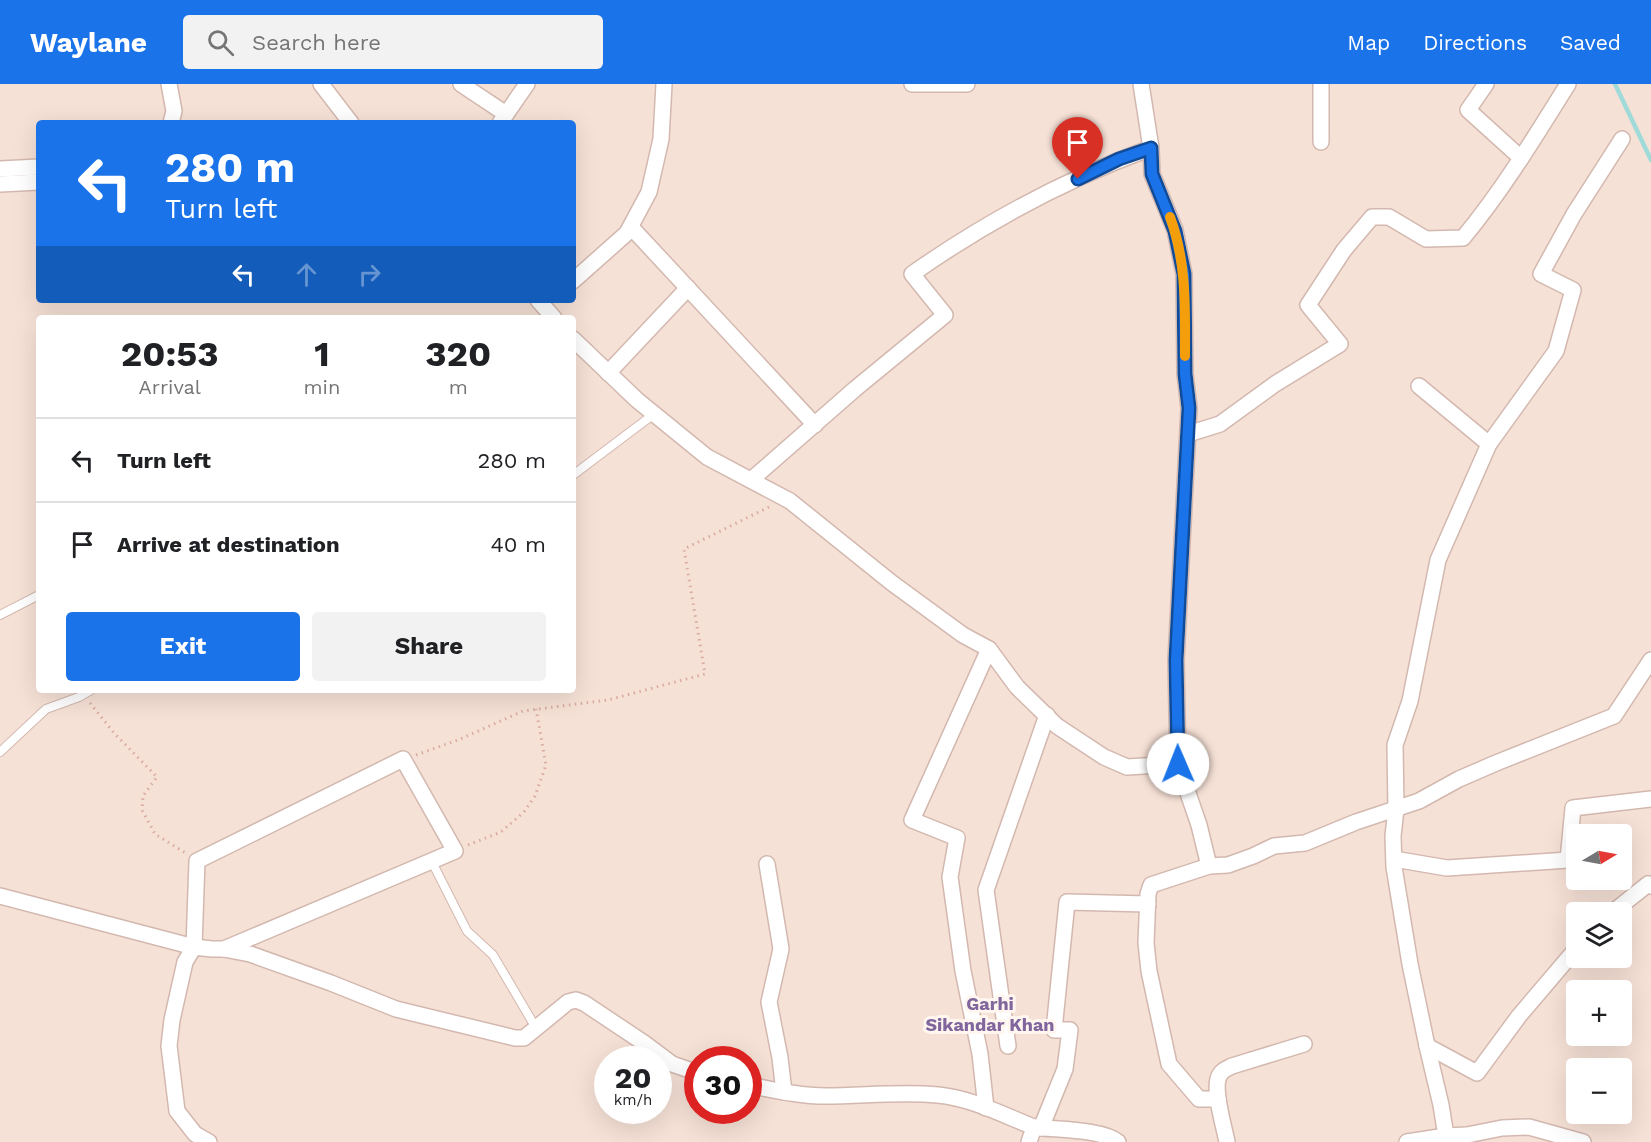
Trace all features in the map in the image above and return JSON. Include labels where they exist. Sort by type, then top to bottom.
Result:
[{"type":"street","points":[[169,84],[174,111],[172,120]]},
{"type":"street","points":[[321,84],[349,120]]},
{"type":"street","points":[[461,84],[503,119],[527,84]]},
{"type":"street","points":[[576,278],[627,233],[649,192],[661,139],[664,84]]},
{"type":"street","points":[[912,84],[967,84]]},
{"type":"street","points":[[1142,84],[1151,148],[1152,174],[1175,231],[1184,274],[1185,374],[1189,408],[1176,660],[1178,764],[1199,825],[1209,866]]},
{"type":"street","points":[[1321,142],[1322,84]]},
{"type":"street","points":[[1486,84],[1468,110],[1521,158]]},
{"type":"street","points":[[1188,434],[1220,424],[1275,384],[1340,344],[1308,305],[1344,250],[1372,217],[1389,217],[1426,239],[1463,238],[1486,210],[1568,84]]},
{"type":"street","points":[[1446,1136],[1410,964],[1394,859],[1395,745],[1410,701],[1438,560],[1489,444],[1556,351],[1573,290],[1541,274],[1574,214],[1622,139]]},
{"type":"street","points":[[751,480],[945,315],[912,274],[955,244],[1016,209],[1119,159],[1151,148]]},
{"type":"street","points":[[0,169],[36,166]]},
{"type":"street","points":[[0,184],[36,182]]},
{"type":"street","points":[[631,227],[815,425]]},
{"type":"street","points":[[608,373],[688,288]]},
{"type":"street","points":[[576,342],[654,414],[707,457],[786,499],[900,590],[963,635],[988,649],[1017,687],[1057,726],[1104,757],[1127,767],[1178,764]]},
{"type":"street","points":[[1419,386],[1489,444]]},
{"type":"street","points":[[986,1108],[980,1054],[963,971],[950,877],[957,838],[912,820],[988,649]]},
{"type":"street","points":[[1218,1099],[1199,1099],[1169,1064],[1149,971],[1146,942],[1148,894],[1151,885],[1209,866],[1228,865],[1274,846],[1305,843],[1356,822],[1419,801],[1459,779],[1614,716],[1651,660]]},
{"type":"street","points":[[1008,1046],[986,890],[1047,715]]},
{"type":"street","points":[[206,1141],[195,1134],[177,1111],[169,1046],[172,1020],[185,962],[194,946],[197,861],[403,759],[455,850],[224,949]]},
{"type":"street","points":[[1394,859],[1447,867],[1568,860],[1573,808],[1651,799]]},
{"type":"street","points":[[767,864],[781,949],[769,1002],[784,1092]]},
{"type":"street","points":[[1626,902],[1648,884],[1651,886]]},
{"type":"street","points":[[0,896],[194,946],[250,954],[396,1009],[515,1038],[524,1038],[568,1002],[576,1000],[644,1043],[672,1064],[684,1068]]},
{"type":"street","points":[[1029,1142],[1065,1069],[1070,1030],[1054,1030],[1067,902],[1148,904]]},
{"type":"street","points":[[1427,1046],[1477,1073],[1519,1016],[1566,961]]},
{"type":"street","points":[[1227,1142],[1218,1099],[1218,1078],[1223,1070],[1304,1044]]},
{"type":"street","points":[[762,1088],[825,1096],[939,1095],[967,1101],[1037,1127],[1096,1133],[1113,1138],[1118,1142]]},
{"type":"street","points":[[1407,1142],[1528,1126],[1583,1142]]},
{"type":"lane","points":[[576,473],[654,414]]},
{"type":"lane","points":[[0,615],[36,597]]},
{"type":"lane","points":[[0,752],[46,709],[86,693]]},
{"type":"lane","points":[[431,860],[467,931],[493,956],[536,1028]]},
{"type":"path","points":[[403,759],[458,740],[523,711],[608,700],[705,674],[684,549],[786,499]]},
{"type":"path","points":[[83,695],[114,733],[157,777],[143,796],[142,810],[155,834],[197,861]]},
{"type":"path","points":[[455,850],[501,832],[524,812],[534,796],[546,765],[536,709]]},
{"type":"shaded area","points":[[0,84],[1651,84],[1651,1142],[0,1142]]},
{"type":"waterway","points":[[1615,84],[1651,160]]},
{"type":"slow traffic","points":[[1170,217],[1184,274],[1185,356]]},
{"type":"district","name":"Garhi Sikandar Khan","points":[[990,1014]]},
{"type":"route","points":[[1078,179],[1119,159],[1151,148],[1152,174],[1175,231],[1184,274],[1185,374],[1189,408],[1176,660],[1178,764]]}]
